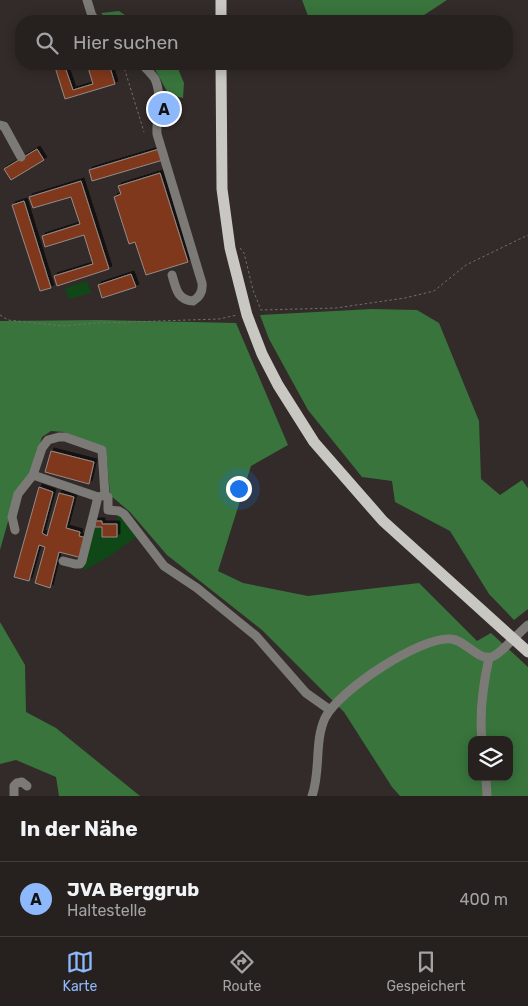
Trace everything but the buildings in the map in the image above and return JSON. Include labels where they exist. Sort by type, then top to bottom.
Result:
[{"type":"main road","points":[[221,0],[221,15]]},
{"type":"main road","points":[[221,70],[222,189],[230,248],[247,315],[262,354],[278,385],[314,442],[383,521],[528,652]]},
{"type":"street","points":[[87,0],[92,15]]},
{"type":"street","points":[[147,70],[154,79],[159,107],[156,120],[158,134],[202,284],[199,296],[193,301],[180,297],[172,275]]},
{"type":"street","points":[[0,125],[4,126],[21,157]]},
{"type":"street","points":[[15,530],[12,517],[18,494],[33,475],[44,444],[53,438],[65,438],[102,450],[101,496],[82,561],[80,564],[75,564],[63,561]]},
{"type":"street","points":[[33,475],[108,497],[108,510],[119,510],[124,514],[164,566],[198,588],[256,636],[306,693],[330,710]]},
{"type":"street","points":[[312,796],[324,719],[348,690],[365,677],[406,653],[440,639],[459,641],[476,653],[489,658],[494,657],[528,625]]},
{"type":"street","points":[[482,736],[483,698],[489,658]]},
{"type":"street","points":[[486,781],[487,796]]},
{"type":"street","points":[[14,796],[14,786],[17,783],[22,782],[27,786]]},
{"type":"path","points":[[125,70],[144,132]]},
{"type":"path","points":[[230,248],[240,248],[244,253],[253,290],[261,310],[317,310],[380,302],[434,291],[466,265],[528,235]]},
{"type":"path","points":[[0,315],[8,320],[62,326],[219,319],[247,315]]},
{"type":"green space","points":[[302,0],[447,0],[424,15],[308,15]]},
{"type":"green space","points":[[119,11],[125,15],[103,15],[101,13]]},
{"type":"green space","points":[[155,70],[179,70],[184,83],[183,98],[169,95]]},
{"type":"green space","points":[[87,281],[91,293],[69,299],[65,288]]},
{"type":"green space","points":[[372,309],[417,310],[439,323],[479,421],[481,479],[500,495],[522,480],[528,488],[528,609],[514,620],[489,594],[450,531],[395,502],[392,481],[362,477],[308,410],[269,339],[260,315]]},
{"type":"green space","points":[[102,320],[236,323],[288,445],[251,466],[218,571],[243,583],[308,596],[419,583],[477,641],[491,633],[528,667],[528,796],[400,796],[392,787],[344,712],[262,630],[167,555],[130,512],[110,495],[106,448],[64,432],[51,431],[42,437],[31,474],[16,493],[0,550],[0,321]]},
{"type":"green space","points":[[117,514],[124,519],[137,536],[110,556],[83,571],[94,521],[102,527],[102,537],[116,537]]},
{"type":"green space","points":[[0,622],[25,665],[26,712],[56,728],[140,796],[59,796],[56,777],[16,760],[0,764]]},
{"type":"place","name":"JVA Berggrub","points":[[164,109]]}]
